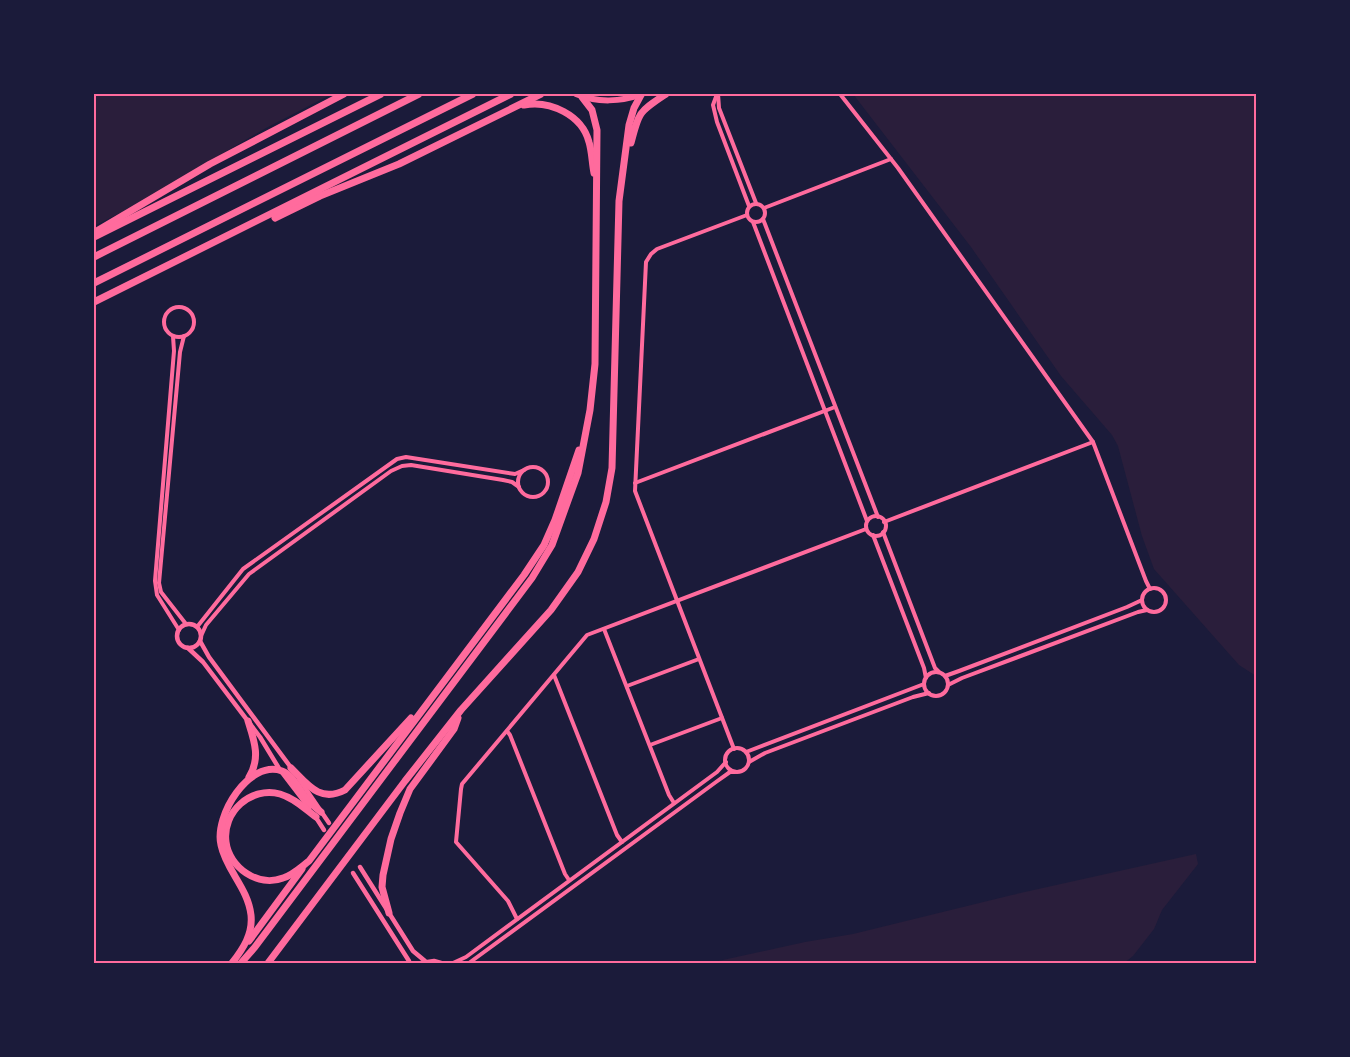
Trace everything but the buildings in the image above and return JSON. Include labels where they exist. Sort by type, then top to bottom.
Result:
[{"type":"highway","points":[[94,233],[210,164],[344,94]]},
{"type":"highway","points":[[94,237],[381,94]]},
{"type":"highway","points":[[94,257],[419,94]]},
{"type":"highway","points":[[94,283],[473,94]]},
{"type":"highway","points":[[94,302],[512,94]]},
{"type":"highway","points":[[230,235],[255,227],[320,196],[399,164],[541,94]]},
{"type":"highway","points":[[268,963],[461,710],[551,610],[578,572],[594,539],[606,502],[612,468],[618,201],[632,114],[642,94]]},
{"type":"highway","points":[[579,95],[608,101],[627,99],[642,94]]},
{"type":"highway","points":[[625,163],[638,118],[647,106],[666,94]]},
{"type":"highway","points":[[241,963],[432,713],[537,570],[552,545],[578,473],[588,420],[595,364],[597,130],[592,110],[579,95]]},
{"type":"highway","points":[[518,105],[536,104],[550,106],[574,119],[586,134],[589,142],[597,190]]},
{"type":"highway","points":[[232,963],[524,575],[544,545],[570,477],[588,420]]},
{"type":"highway","points":[[291,768],[310,787],[320,793],[328,796],[336,795],[345,790],[427,702]]},
{"type":"highway","points":[[389,913],[382,887],[383,874],[391,839],[400,813],[410,789],[454,729],[461,710]]},
{"type":"highway","points":[[245,946],[251,927],[251,915],[244,891],[226,862],[219,837],[220,825],[224,814],[250,777],[256,761],[256,745],[248,721]]},
{"type":"highway","points":[[250,777],[271,769],[288,773],[318,815]]},
{"type":"highway","points":[[309,861],[283,878],[270,880],[256,878],[235,864],[227,849],[226,832],[234,810],[248,798],[267,792],[280,794],[318,815]]},
{"type":"street","points":[[718,94],[719,108],[756,203],[766,211],[764,219],[878,517],[884,522],[883,532],[935,668],[945,676],[948,685]]},
{"type":"street","points":[[718,94],[713,105],[717,122],[750,206]]},
{"type":"street","points":[[840,94],[891,159],[1093,442],[1150,588]]},
{"type":"street","points":[[764,208],[891,159]]},
{"type":"street","points":[[756,203],[748,208],[747,215],[753,222],[826,411],[867,522],[866,529]]},
{"type":"street","points":[[734,749],[635,491],[635,483],[646,262],[656,249],[747,215]]},
{"type":"street","points":[[753,222],[764,219]]},
{"type":"street","points":[[173,336],[184,336],[190,332],[194,321],[191,312],[184,307],[174,308],[167,312],[165,317],[165,327],[173,336],[174,352],[154,582],[157,595],[179,630],[178,640],[180,644],[188,648],[203,662],[248,721],[280,770]]},
{"type":"street","points":[[184,336],[180,352],[159,582],[161,592],[186,624],[197,627]]},
{"type":"street","points":[[635,483],[835,407]]},
{"type":"street","points":[[884,522],[1093,442]]},
{"type":"street","points":[[188,648],[197,645],[206,625],[249,574],[391,471],[402,466],[411,465],[503,480],[512,482],[526,495],[535,497],[543,493],[548,484],[545,473],[533,467],[515,474],[406,457],[397,459],[243,569],[197,627]]},
{"type":"street","points":[[518,487],[518,479],[524,470]]},
{"type":"street","points":[[867,522],[872,517],[878,517]]},
{"type":"street","points":[[517,919],[508,901],[456,842],[462,784],[587,636],[866,529]]},
{"type":"street","points":[[866,529],[873,535],[924,668],[926,678],[924,684],[929,693]]},
{"type":"street","points":[[873,535],[883,532]]},
{"type":"street","points":[[469,963],[730,772],[743,770],[749,762],[765,753],[913,697],[929,693],[940,695],[944,693],[948,685],[997,664],[1138,612],[1147,610],[1158,611],[1164,606],[1165,598],[1158,589],[1150,588],[1144,593],[1142,600],[1147,610]]},
{"type":"street","points":[[945,676],[1118,611],[1142,600]]},
{"type":"street","points":[[179,630],[186,624]]},
{"type":"street","points":[[197,627],[200,639],[209,657],[291,768],[318,815],[324,830]]},
{"type":"street","points":[[604,628],[669,795],[674,803]]},
{"type":"street","points":[[627,686],[699,660]]},
{"type":"street","points":[[926,678],[933,672],[939,672]]},
{"type":"street","points":[[554,675],[617,835],[622,842]]},
{"type":"street","points":[[735,772],[729,768],[726,762],[726,756],[734,749],[746,752],[924,684]]},
{"type":"street","points":[[650,745],[722,718]]},
{"type":"street","points":[[507,731],[569,880]]},
{"type":"street","points":[[746,752],[749,762]]},
{"type":"street","points":[[452,963],[466,957],[717,772],[726,762]]},
{"type":"street","points":[[318,815],[329,824]]},
{"type":"street","points":[[360,867],[413,951],[423,962],[434,961],[441,963]]},
{"type":"street","points":[[354,873],[409,961],[408,963]]},
{"type":"shaded area","points":[[94,94],[332,94],[266,128],[122,212],[94,226]]},
{"type":"shaded area","points":[[853,94],[1256,94],[1256,676],[1239,665],[1154,569],[1142,536],[1118,446],[1112,435],[1061,376],[971,247]]},
{"type":"shaded area","points":[[1196,854],[1198,864],[1162,910],[1154,929],[1133,956],[1124,963],[709,963],[805,942],[853,934],[1012,895]]}]
